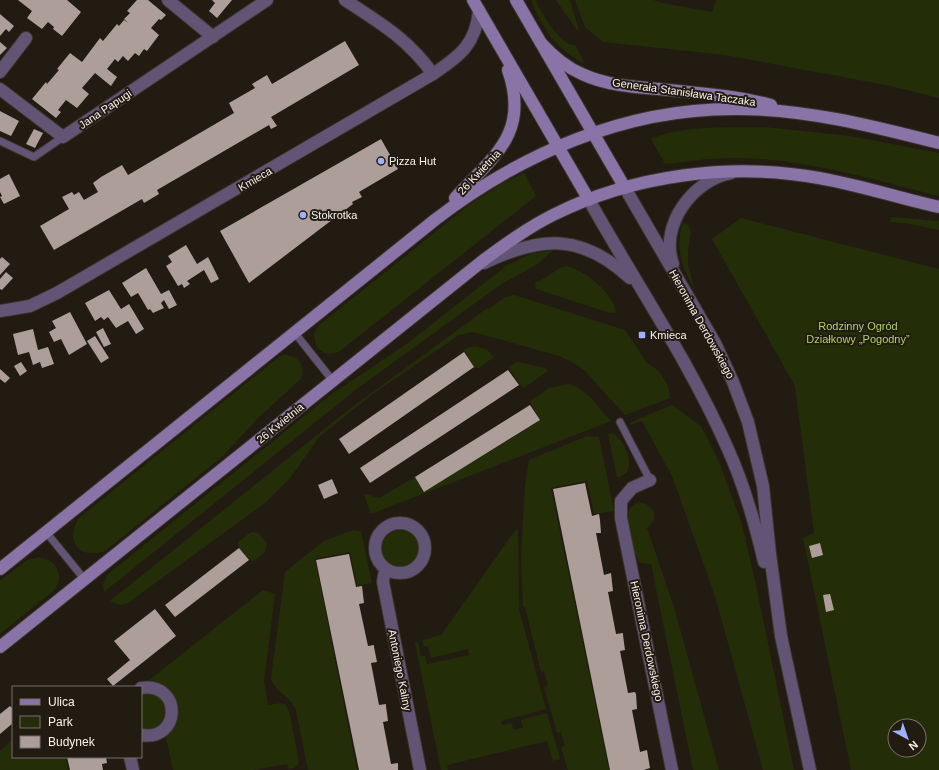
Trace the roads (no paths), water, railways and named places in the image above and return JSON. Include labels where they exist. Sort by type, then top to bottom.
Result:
[{"type":"street","points":[[168,0],[213,36]]},
{"type":"street","name":"Jana Papugi","points":[[63,137],[267,0]]},
{"type":"street","points":[[344,0],[385,26],[409,44],[433,74]]},
{"type":"street","name":"Hieronima Derdowskiego","points":[[516,0],[703,321],[727,369],[748,422],[763,486],[781,636]]},
{"type":"street","name":"Kmieca","points":[[0,311],[30,306],[57,293],[433,74],[455,59],[468,45],[478,23],[476,5]]},
{"type":"street","name":"Hieronima Derdowskiego","points":[[476,5],[557,147],[696,383],[728,447],[751,508],[810,770]]},
{"type":"street","points":[[0,72],[26,38]]},
{"type":"street","name":"Generała Stanisława Taczaka","points":[[541,43],[550,53],[569,68],[583,75],[600,80],[625,86],[733,96],[814,117]]},
{"type":"street","name":"26 Kwietnia","points":[[436,219],[494,157],[503,146],[512,127],[514,115],[514,93],[501,49]]},
{"type":"street","points":[[0,89],[63,137]]},
{"type":"street","name":"Generała Stanisława Taczaka","points":[[593,134],[643,118],[698,110],[753,109],[814,117],[875,128],[939,143]]},
{"type":"street","points":[[557,147],[593,134]]},
{"type":"street","name":"26 Kwietnia","points":[[0,569],[436,219],[464,198],[492,180],[525,161],[557,147]]},
{"type":"street","points":[[677,277],[670,257],[670,247],[674,227],[685,202],[696,190],[708,182],[725,175],[743,171]]},
{"type":"street","points":[[589,200],[625,188],[677,177],[743,171],[771,172],[819,178],[939,207]]},
{"type":"street","name":"26 Kwietnia","points":[[0,647],[476,267],[525,231],[554,215],[589,200]]},
{"type":"street","name":"26 Kwietnia","points":[[476,267],[524,246],[557,242],[580,247],[610,261],[643,292]]},
{"type":"street","name":"Hieronima Derdowskiego","points":[[650,480],[632,488],[621,501],[621,518],[672,770]]},
{"type":"street","points":[[397,523],[406,523],[414,526],[421,533],[425,542],[426,552],[423,561],[416,568],[407,573],[398,574],[388,571],[381,565],[375,548],[377,539],[381,532],[388,526],[397,523]]},
{"type":"street","name":"Antoniego Kaliny","points":[[388,571],[384,575],[383,582],[420,770]]},
{"type":"street","points":[[142,688],[154,688],[162,692],[168,698],[172,706],[172,714],[170,722],[165,729],[156,735],[142,735]]},
{"type":"street","points":[[130,758],[133,770]]},
{"type":"lane","points":[[0,141],[34,157],[63,137]]},
{"type":"lane","points":[[294,332],[333,381]]},
{"type":"lane","points":[[620,422],[650,480]]},
{"type":"lane","points":[[46,532],[85,580]]},
{"type":"place","name":"Pizza Hut","points":[[381,161]]},
{"type":"place","name":"Stokrotka","points":[[303,215]]},
{"type":"place","name":"Kmieca","points":[[642,335]]},
{"type":"park label","name":"Rodzinny Ogród Działkowy „Pogodny”","points":[[858,332]]}]
